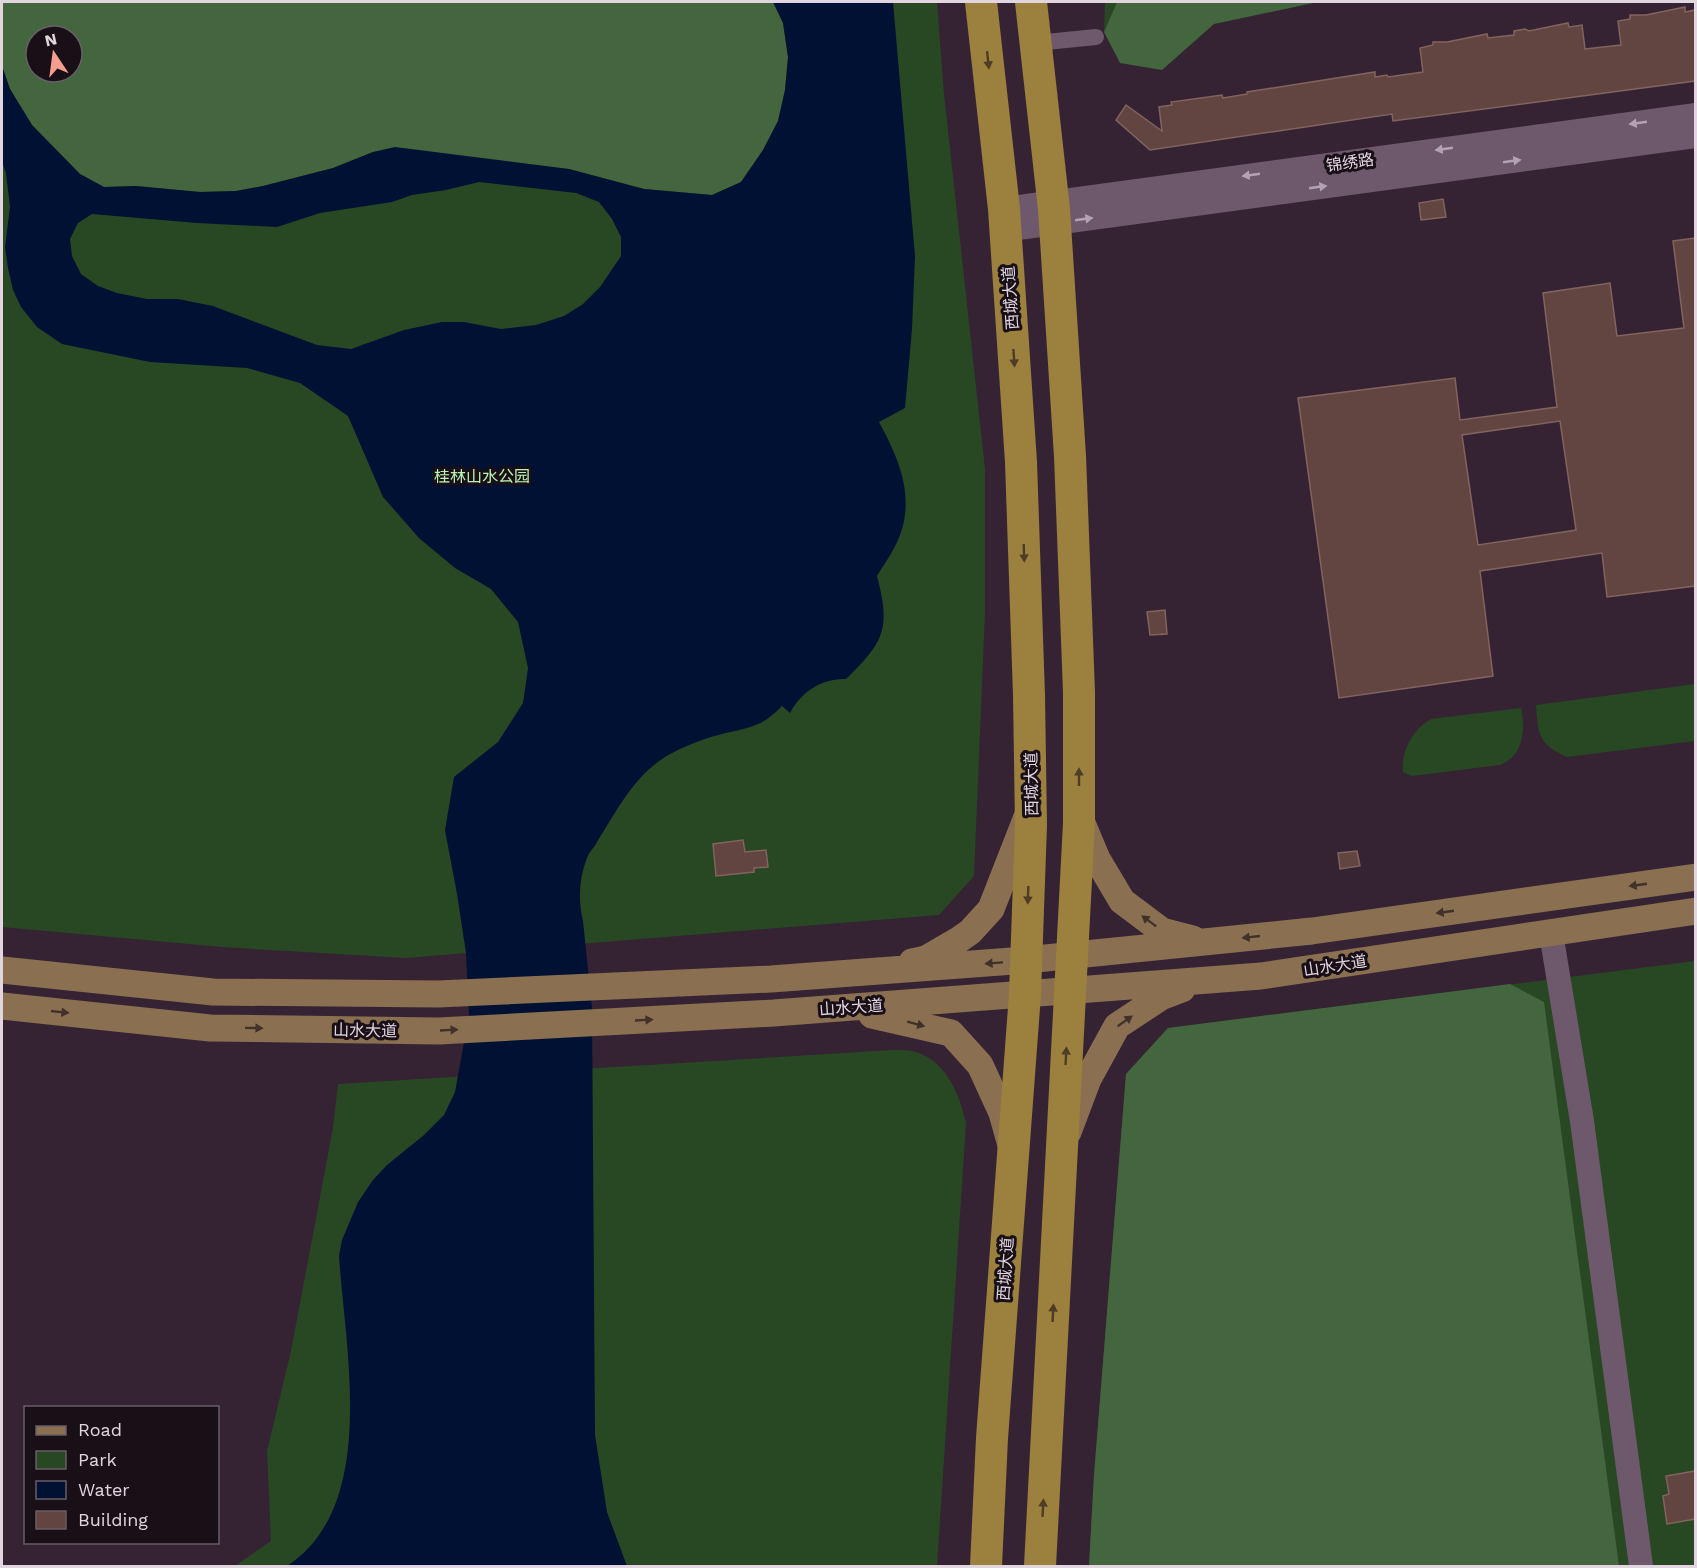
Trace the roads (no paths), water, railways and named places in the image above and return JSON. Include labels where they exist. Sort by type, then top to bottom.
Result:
[{"type":"highway","name":"西城大道","points":[[981,2],[1004,220],[1021,462],[1031,808],[1025,994],[992,1438],[986,1566]]},
{"type":"highway","points":[[1031,2],[1054,213],[1070,456],[1079,692],[1079,816],[1040,1566]]},
{"type":"main road","points":[[873,972],[926,958],[970,933],[991,909],[1031,808]]},
{"type":"main road","points":[[1079,816],[1097,859],[1122,901],[1161,931],[1203,942]]},
{"type":"main road","name":"山水大道","points":[[2,970],[213,992],[438,994],[771,979],[1072,956],[1312,931],[1695,877]]},
{"type":"main road","name":"山水大道","points":[[2,1006],[210,1028],[439,1030],[838,1008],[1261,976],[1695,911]]},
{"type":"main road","points":[[1062,1147],[1088,1079],[1117,1026],[1161,997],[1208,980]]},
{"type":"main road","points":[[838,1008],[902,1020],[951,1033],[980,1065],[1002,1113],[1013,1154]]},
{"type":"street","points":[[1036,43],[1096,37]]},
{"type":"street","name":"锦绣路","points":[[1004,220],[1695,115]]},
{"type":"street","name":"锦绣路","points":[[1054,213],[1695,136]]},
{"type":"street","points":[[1551,933],[1582,1121],[1641,1566]]},
{"type":"water","points":[[773,2],[893,2],[915,256],[905,408],[879,422],[898,463],[906,505],[898,540],[877,576],[883,622],[881,634],[869,655],[846,679],[829,681],[806,693],[790,713],[782,706],[769,718],[756,725],[699,741],[661,760],[638,780],[629,792],[589,854],[584,866],[580,897],[592,1008],[595,1435],[607,1512],[627,1566],[287,1566],[316,1539],[335,1505],[345,1466],[350,1424],[349,1380],[339,1256],[342,1240],[358,1202],[373,1180],[444,1115],[455,1092],[469,1015],[466,953],[445,830],[454,777],[498,742],[523,703],[528,668],[518,622],[491,589],[455,568],[419,538],[383,497],[348,416],[300,383],[247,368],[150,362],[62,344],[37,327],[21,307],[13,290],[5,247],[10,207],[6,173],[2,162],[2,66],[10,89],[32,125],[80,174],[104,187],[136,186],[200,192],[236,191],[333,168],[373,152],[395,147],[569,169],[644,189],[712,195],[741,182],[763,150],[778,121],[785,90],[788,57],[783,23]],"holes":[[[479,182],[576,193],[599,202],[612,219],[621,237],[621,256],[600,287],[583,304],[564,316],[536,325],[501,329],[464,322],[442,322],[404,330],[351,349],[317,345],[213,306],[178,299],[147,299],[117,293],[98,286],[81,274],[72,256],[70,239],[78,223],[92,214],[277,227],[320,213],[392,202],[412,195]]]},
{"type":"park label","name":"桂林山水公园","points":[[482,476]]}]
